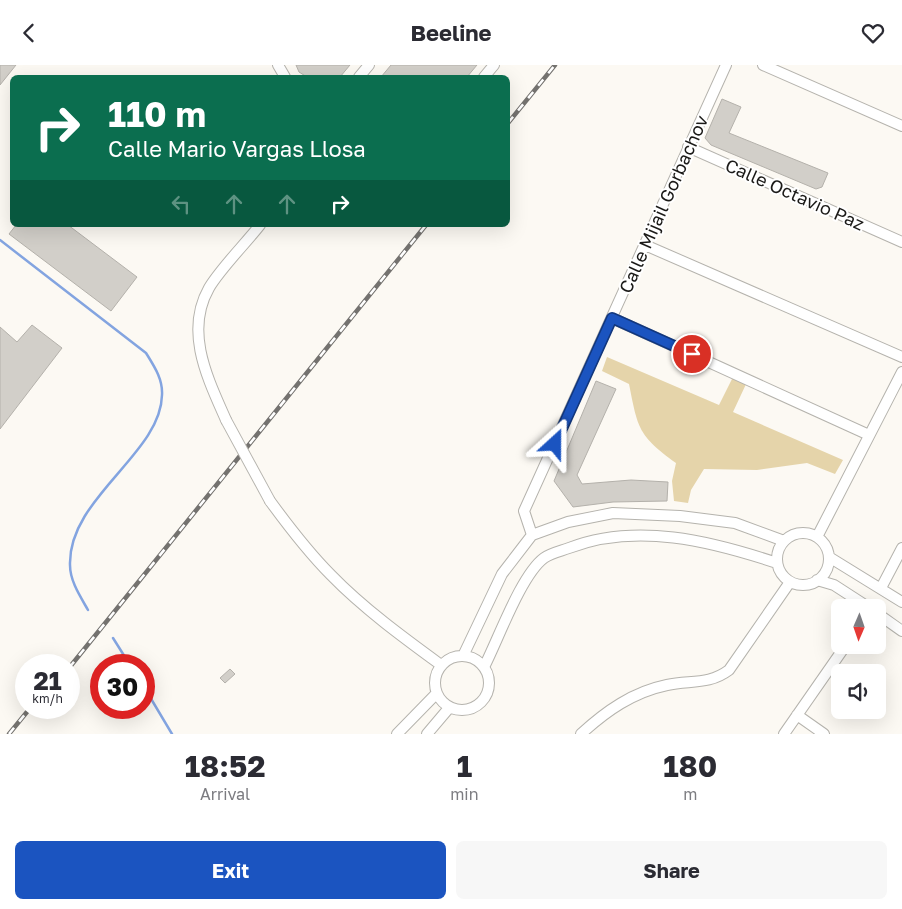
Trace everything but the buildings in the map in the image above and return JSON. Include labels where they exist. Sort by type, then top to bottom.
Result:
[{"type":"street","points":[[361,75],[369,65]]},
{"type":"street","points":[[486,75],[494,65]]},
{"type":"street","name":"Calle Mijail Gorbachov","points":[[532,535],[524,511],[726,65]]},
{"type":"street","points":[[763,65],[902,126]]},
{"type":"street","name":"Calle Octavio Paz","points":[[688,147],[902,242]]},
{"type":"street","points":[[258,227],[209,287],[201,308],[199,344],[203,368],[226,420],[270,501],[288,525],[332,576],[410,642],[441,665]]},
{"type":"street","points":[[645,245],[902,357]]},
{"type":"street","points":[[612,318],[869,435]]},
{"type":"street","points":[[818,537],[902,373]]},
{"type":"street","points":[[462,656],[502,574],[532,535],[568,523],[613,513],[680,515],[735,523],[784,541]]},
{"type":"street","points":[[804,533],[818,537],[827,549],[829,557],[824,574],[818,580],[804,585],[790,582],[779,570],[777,563],[779,547],[790,536],[804,533]]},
{"type":"street","points":[[484,667],[532,571],[544,558],[586,542],[635,535],[678,537],[743,551],[777,563]]},
{"type":"street","points":[[881,587],[902,547]]},
{"type":"street","points":[[829,557],[881,587],[902,602]]},
{"type":"street","points":[[818,580],[834,585],[856,599]]},
{"type":"street","points":[[581,734],[604,713],[634,696],[666,685],[718,678],[729,670],[790,582]]},
{"type":"street","points":[[886,620],[902,631]]},
{"type":"street","points":[[784,734],[840,654]]},
{"type":"street","points":[[462,656],[471,657],[484,667],[489,685],[482,701],[467,710],[449,708],[436,694],[435,676],[441,665],[454,657],[462,656]]},
{"type":"street","points":[[397,734],[436,694]]},
{"type":"street","points":[[427,734],[449,708]]},
{"type":"street","points":[[797,715],[824,734]]},
{"type":"shaded area","points":[[607,357],[719,405],[733,377],[747,382],[733,412],[843,460],[835,474],[807,463],[757,470],[704,469],[691,490],[688,503],[674,501],[672,481],[676,463],[654,445],[642,430],[635,411],[629,384],[602,371]]},
{"type":"waterway","points":[[0,240],[146,353],[161,384],[162,395],[158,416],[147,437],[83,518],[73,541],[70,571],[76,588],[88,610]]},
{"type":"waterway","points":[[113,638],[123,654]]},
{"type":"waterway","points":[[155,705],[172,734]]},
{"type":"railway","points":[[510,121],[555,65]]},
{"type":"railway","points":[[80,654],[424,227]]},
{"type":"railway","points":[[9,734],[21,719]]},
{"type":"route","points":[[555,444],[612,318],[692,354]]}]
